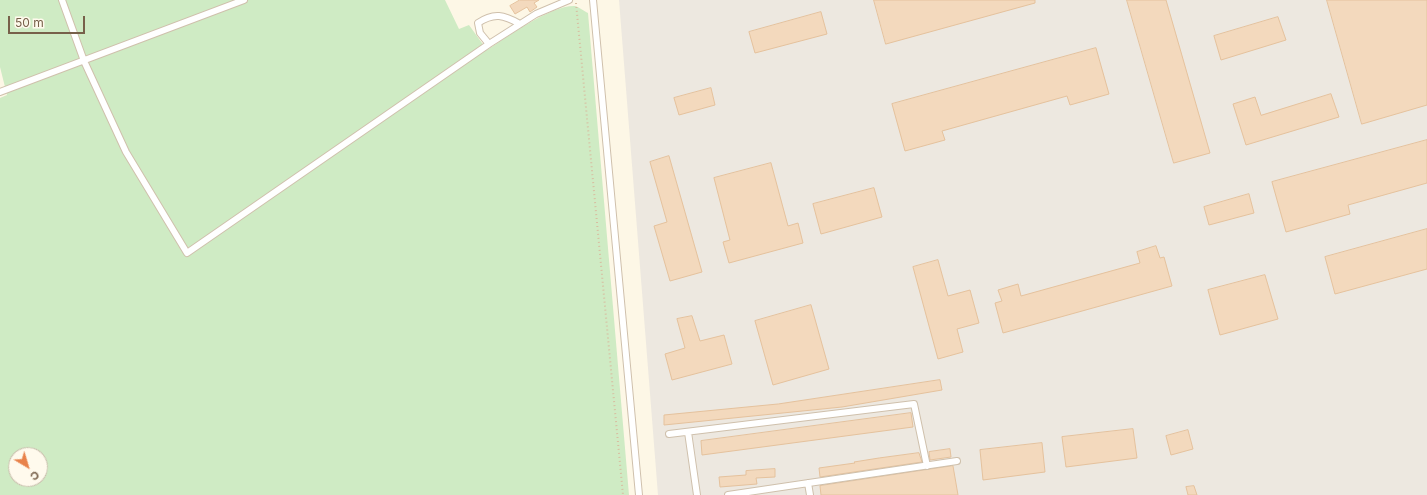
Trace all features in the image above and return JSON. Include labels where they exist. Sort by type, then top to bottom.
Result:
[{"type":"lane","points":[[62,0],[84,61],[126,152],[187,253],[489,44],[536,14],[569,0]]},
{"type":"lane","points":[[0,92],[244,0]]},
{"type":"lane","points":[[586,0],[593,1],[639,495]]},
{"type":"lane","points":[[489,44],[480,33],[478,23],[487,17],[507,17],[520,24]]},
{"type":"lane","points":[[669,434],[914,404],[927,466]]},
{"type":"lane","points":[[688,432],[697,495]]},
{"type":"lane","points":[[728,495],[957,462]]},
{"type":"lane","points":[[808,483],[810,495]]},
{"type":"path","points":[[576,0],[623,495]]},
{"type":"shaded area","points":[[619,0],[1427,0],[1427,495],[658,495]]},
{"type":"green space","points":[[0,0],[445,0],[459,29],[469,25],[487,50],[517,30],[554,11],[565,7],[575,6],[588,13],[629,495],[0,495],[0,98],[7,95],[0,67]]},
{"type":"building","points":[[520,0],[539,0],[534,3],[537,7],[530,12],[527,7],[515,14],[510,6]]},
{"type":"building","points":[[874,0],[1035,0],[1035,3],[886,44]]},
{"type":"building","points":[[1127,0],[1166,0],[1210,153],[1174,163]]},
{"type":"building","points":[[1327,0],[1427,0],[1427,105],[1362,124]]},
{"type":"building","points":[[821,12],[827,34],[755,53],[749,32]]},
{"type":"building","points":[[1278,17],[1286,40],[1221,60],[1214,36]]},
{"type":"building","points":[[1096,48],[1109,94],[1070,105],[1067,96],[942,131],[945,140],[905,151],[892,104]]},
{"type":"building","points":[[711,88],[715,105],[679,115],[674,98]]},
{"type":"building","points":[[1331,94],[1339,117],[1246,145],[1233,104],[1255,97],[1261,115]]},
{"type":"building","points":[[1427,140],[1427,183],[1348,205],[1350,214],[1286,232],[1272,182]]},
{"type":"building","points":[[669,156],[702,272],[670,281],[654,226],[667,222],[650,162]]},
{"type":"building","points":[[771,163],[788,226],[798,223],[803,243],[729,263],[723,242],[730,240],[714,178]]},
{"type":"building","points":[[874,188],[882,217],[821,234],[813,204]]},
{"type":"building","points":[[1249,194],[1254,213],[1209,225],[1204,207]]},
{"type":"building","points":[[1427,229],[1427,269],[1335,294],[1325,257]]},
{"type":"building","points":[[1156,246],[1160,258],[1164,257],[1172,286],[1003,333],[995,303],[1002,301],[998,290],[1018,284],[1021,296],[1140,263],[1137,252]]},
{"type":"building","points":[[938,260],[948,296],[970,290],[979,323],[957,329],[963,352],[938,359],[913,267]]},
{"type":"building","points":[[1265,275],[1278,319],[1220,335],[1208,290]]},
{"type":"building","points":[[811,305],[829,369],[773,385],[755,321]]},
{"type":"building","points":[[692,316],[700,341],[724,335],[732,364],[672,380],[665,354],[685,348],[677,319]]},
{"type":"building","points":[[940,380],[942,390],[842,407],[664,425],[664,415],[778,404]]},
{"type":"building","points":[[911,413],[913,427],[702,455],[701,441]]},
{"type":"building","points":[[1133,429],[1137,458],[1066,467],[1062,437]]},
{"type":"building","points":[[1188,430],[1193,449],[1171,455],[1166,436]]},
{"type":"building","points":[[1042,443],[1045,472],[983,480],[980,450]]},
{"type":"building","points":[[950,449],[951,457],[930,460],[929,452]]},
{"type":"building","points":[[919,453],[922,462],[820,477],[819,468]]},
{"type":"building","points":[[953,466],[958,495],[821,495],[820,486]]},
{"type":"building","points":[[775,469],[775,477],[756,478],[757,484],[720,487],[719,477],[746,475],[746,471]]},
{"type":"building","points":[[1194,486],[1197,495],[1188,495],[1186,487]]}]
